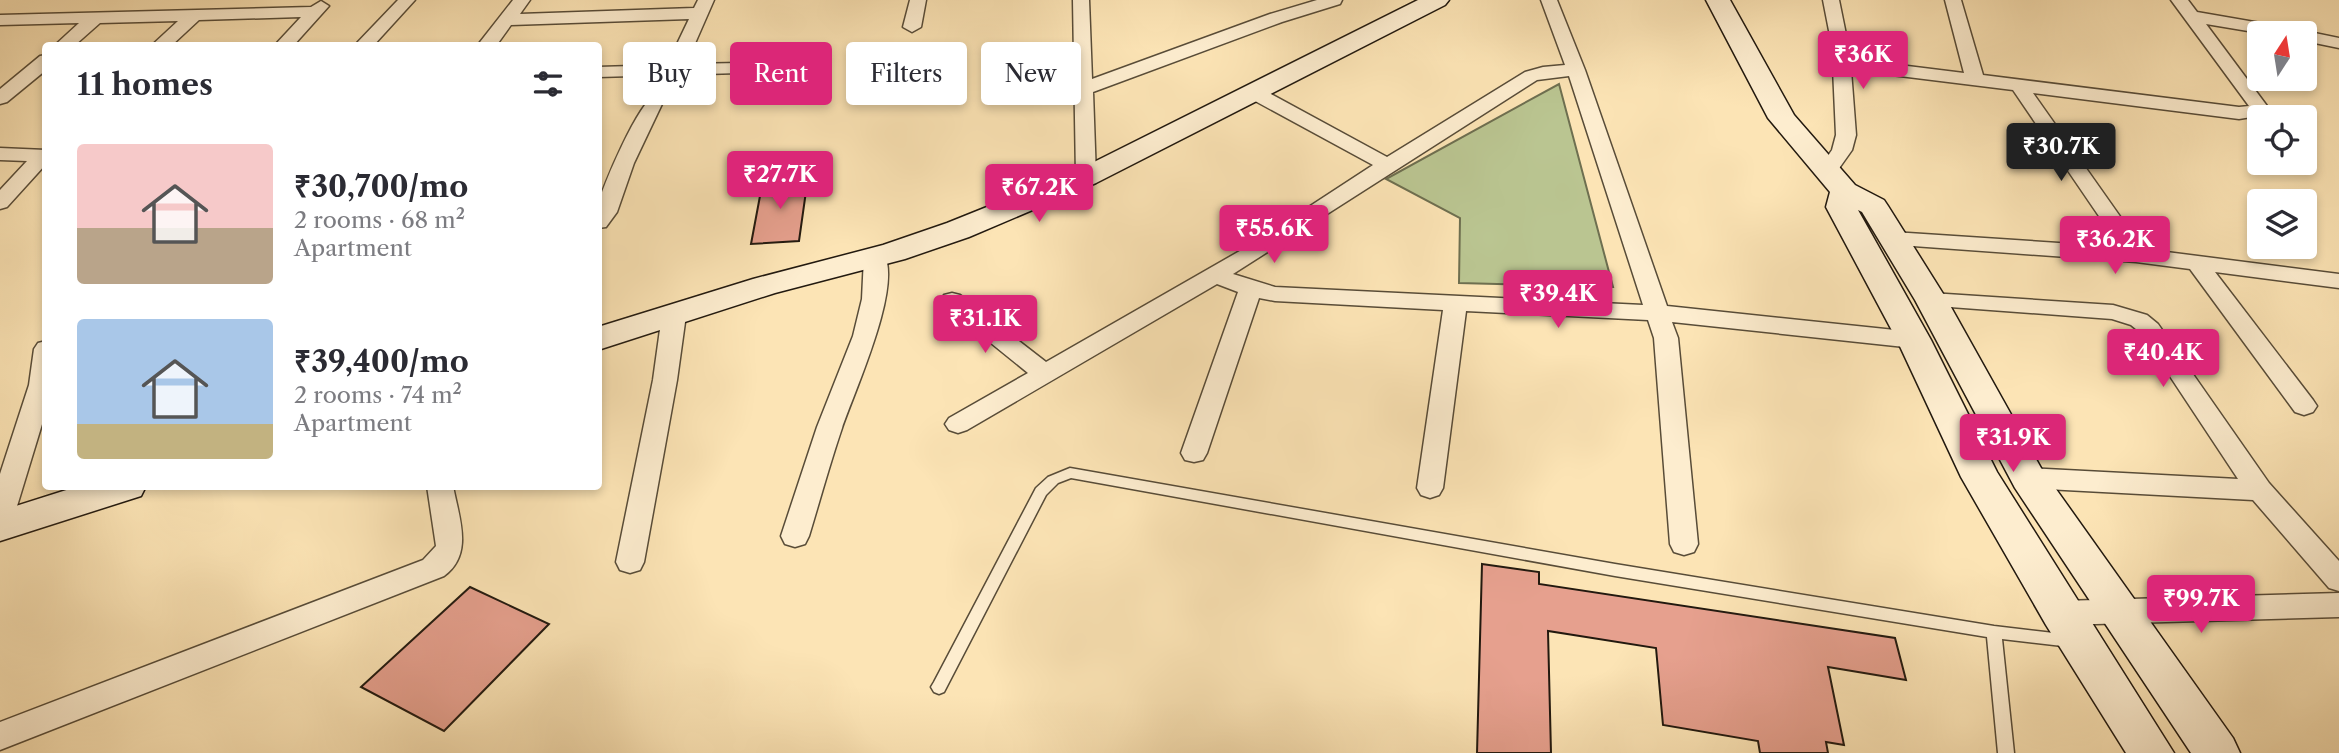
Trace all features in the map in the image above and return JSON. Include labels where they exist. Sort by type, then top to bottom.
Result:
[{"type":"street","points":[[367,42],[407,0]]},
{"type":"street","points":[[489,42],[522,0]]},
{"type":"street","points":[[912,27],[918,0]]},
{"type":"street","points":[[1081,0],[1086,177]]},
{"type":"street","points":[[1083,89],[1276,18],[1334,0]]},
{"type":"street","points":[[602,338],[764,286],[875,257],[958,230],[1086,177],[1437,0]]},
{"type":"street","points":[[1549,0],[1576,70],[1659,313],[1668,357],[1684,544]]},
{"type":"street","points":[[1718,0],[1782,118],[1836,180],[1873,206],[1931,300],[2028,478],[2217,753]]},
{"type":"street","points":[[1831,0],[1842,63],[1846,135],[1836,180],[1841,207],[1914,340],[1980,477],[2071,628],[2151,753]]},
{"type":"street","points":[[1953,0],[1975,81]]},
{"type":"street","points":[[1842,63],[2239,113],[2257,111],[2258,106],[2253,97],[2179,0]]},
{"type":"street","points":[[2,21],[195,15],[321,6]]},
{"type":"street","points":[[287,42],[321,6]]},
{"type":"street","points":[[506,20],[704,6],[687,42]]},
{"type":"street","points":[[165,42],[195,15]]},
{"type":"street","points":[[2191,16],[2247,26]]},
{"type":"street","points":[[67,42],[96,18]]},
{"type":"street","points":[[2317,38],[2339,43]]},
{"type":"street","points":[[0,98],[42,63]]},
{"type":"street","points":[[958,424],[1260,249],[1387,165],[1531,76],[1543,72],[1576,70]]},
{"type":"street","points":[[602,72],[623,71]]},
{"type":"street","points":[[2020,87],[2136,256]]},
{"type":"street","points":[[1253,92],[1387,165]]},
{"type":"street","points":[[602,217],[624,163],[653,105]]},
{"type":"street","points":[[0,154],[42,155]]},
{"type":"street","points":[[0,203],[42,156]]},
{"type":"street","points":[[602,164],[624,163]]},
{"type":"street","points":[[1893,239],[2136,256],[2339,282]]},
{"type":"street","points":[[795,536],[825,441],[870,323],[877,290],[875,257]]},
{"type":"street","points":[[2197,263],[2304,406]]},
{"type":"street","points":[[1215,275],[1251,289],[1275,293],[1659,313],[1914,340]]},
{"type":"street","points":[[1194,453],[1251,289]]},
{"type":"street","points":[[952,300],[1045,374]]},
{"type":"street","points":[[1931,300],[2113,312],[2139,320],[2150,329],[2260,490],[2339,580]]},
{"type":"street","points":[[1430,488],[1456,303]]},
{"type":"street","points":[[630,562],[665,380],[674,315]]},
{"type":"street","points":[[0,516],[42,387]]},
{"type":"street","points":[[2028,478],[2260,490]]},
{"type":"street","points":[[0,526],[114,490]]},
{"type":"street","points":[[0,736],[440,565],[448,555],[450,546],[441,490]]},
{"type":"street","points":[[2071,628],[2121,613],[2339,605]]},
{"type":"lane","points":[[939,687],[1041,492],[1053,480],[1070,473],[1615,570],[1994,632],[2071,628]]},
{"type":"lane","points":[[1994,632],[2006,753]]},
{"type":"green space","points":[[1559,84],[1613,287],[1459,283],[1460,218],[1386,179]]},
{"type":"building","points":[[808,177],[799,241],[751,244],[763,180]]},
{"type":"building","points":[[1482,564],[1539,572],[1539,584],[1895,638],[1906,680],[1828,667],[1844,745],[1826,742],[1828,753],[1760,753],[1758,741],[1663,725],[1656,648],[1548,631],[1551,753],[1477,753]]},
{"type":"building","points":[[470,587],[549,624],[444,731],[361,687]]}]
